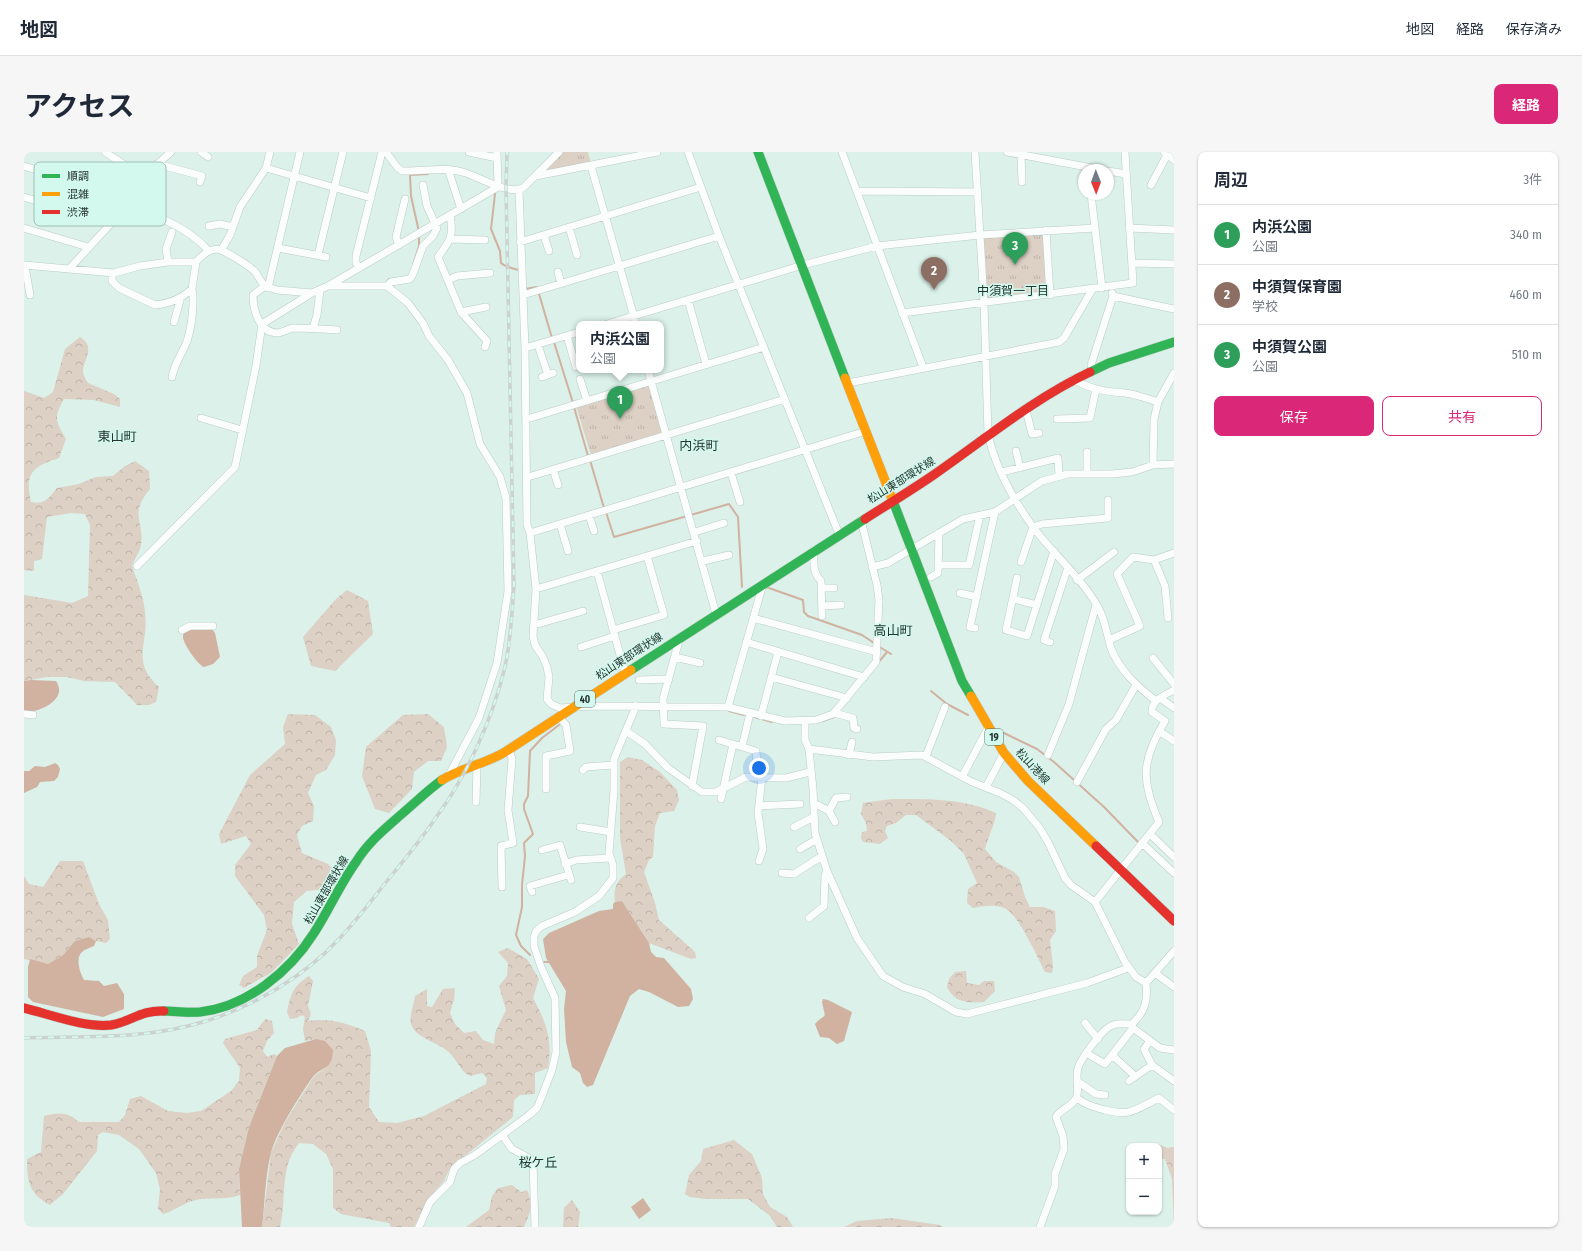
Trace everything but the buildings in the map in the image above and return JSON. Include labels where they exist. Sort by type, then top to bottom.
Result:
[{"type":"main road","name":"松山港線","points":[[758,152],[962,681],[988,728],[1004,752],[1028,781],[1174,921]]},
{"type":"main road","name":"松山東部環状線","points":[[24,1008],[88,1023],[108,1025],[116,1024],[143,1012],[166,1010],[193,1012],[210,1011],[258,990],[278,977],[304,949],[320,924],[351,867],[378,834],[428,791],[448,776],[476,766],[509,750],[814,550],[893,501],[955,460],[988,434],[1073,380],[1093,369],[1174,342]]},
{"type":"street","points":[[105,152],[120,162]]},
{"type":"street","points":[[158,152],[168,154]]},
{"type":"street","points":[[201,152],[208,157]]},
{"type":"street","points":[[222,249],[234,227],[240,207],[266,168],[270,152]]},
{"type":"street","points":[[266,287],[278,248],[300,152]]},
{"type":"street","points":[[318,255],[343,152]]},
{"type":"street","points":[[359,267],[356,263],[356,256],[382,152]]},
{"type":"street","points":[[386,152],[397,167],[402,171],[448,169],[470,175],[498,187],[519,190],[536,176],[559,152]]},
{"type":"street","points":[[469,152],[497,155],[498,187]]},
{"type":"street","points":[[536,176],[657,152]]},
{"type":"street","points":[[688,152],[719,236],[839,534]]},
{"type":"street","points":[[842,152],[876,246],[923,367]]},
{"type":"street","points":[[975,152],[984,302],[988,434],[991,447],[1014,499],[1033,527],[1068,567],[1096,605],[1112,650],[1131,680],[1158,700],[1174,708]]},
{"type":"street","points":[[1007,152],[1078,167]]},
{"type":"street","points":[[902,313],[1092,290],[1133,283],[1124,152]]},
{"type":"street","points":[[159,162],[168,154]]},
{"type":"street","points":[[1151,185],[1166,154],[1174,160]]},
{"type":"street","points":[[1021,155],[1022,182]]},
{"type":"street","points":[[24,166],[34,169]]},
{"type":"street","points":[[166,166],[202,176],[200,182]]},
{"type":"street","points":[[591,166],[635,321]]},
{"type":"street","points":[[266,168],[371,198]]},
{"type":"street","points":[[448,169],[461,209]]},
{"type":"street","points":[[1114,172],[1126,174]]},
{"type":"street","points":[[387,286],[391,282],[410,279],[423,246],[436,232],[436,223],[427,206],[423,185]]},
{"type":"street","points":[[138,566],[235,467],[262,324],[312,293],[328,286],[498,187]]},
{"type":"street","points":[[520,242],[701,187]]},
{"type":"street","points":[[519,190],[527,419],[527,525],[530,533],[536,589],[534,625],[535,645],[543,657],[549,677],[547,698],[555,707],[663,706],[728,708],[785,721],[805,721],[826,718],[834,712],[876,662],[878,600],[861,520]]},
{"type":"street","points":[[857,191],[978,192]]},
{"type":"street","points":[[24,197],[34,200]]},
{"type":"street","points":[[399,245],[396,237],[406,199]]},
{"type":"street","points":[[1092,200],[1102,288]]},
{"type":"street","points":[[450,215],[452,235],[438,257],[461,312],[487,341],[485,347]]},
{"type":"street","points":[[166,220],[202,244],[208,250]]},
{"type":"street","points":[[209,226],[220,224],[234,227]]},
{"type":"street","points":[[70,268],[108,226]]},
{"type":"street","points":[[569,227],[577,255]]},
{"type":"street","points":[[24,228],[88,247]]},
{"type":"street","points":[[617,321],[876,246],[980,235],[1095,228]]},
{"type":"street","points":[[1129,228],[1174,230]]},
{"type":"street","points":[[1046,230],[1050,294]]},
{"type":"street","points":[[168,262],[166,249],[172,232]]},
{"type":"street","points":[[544,235],[549,251]]},
{"type":"street","points":[[523,295],[719,236]]},
{"type":"street","points":[[450,239],[486,240]]},
{"type":"street","points":[[278,248],[326,257]]},
{"type":"street","points":[[172,377],[178,358],[186,345],[193,301],[192,289],[196,262],[208,250],[222,249],[256,273],[266,287]]},
{"type":"street","points":[[30,295],[25,266],[70,268],[112,273],[168,262],[196,262]]},
{"type":"street","points":[[1132,263],[1174,264]]},
{"type":"street","points":[[558,272],[561,284]]},
{"type":"street","points":[[112,273],[112,280],[119,288],[155,305],[180,297],[192,289]]},
{"type":"street","points":[[448,280],[457,276],[490,273]]},
{"type":"street","points":[[328,286],[387,286],[408,303],[423,323],[429,336],[448,360],[466,393],[480,444],[500,477],[506,498],[508,590],[497,663],[479,718],[448,776]]},
{"type":"street","points":[[312,293],[266,287],[253,295],[254,309],[262,324],[270,331],[277,333],[287,329],[313,328],[337,330]]},
{"type":"street","points":[[1093,369],[1091,365],[1113,296],[1112,287]]},
{"type":"street","points":[[313,328],[317,315],[320,290]]},
{"type":"street","points":[[848,383],[923,367],[986,357],[1059,342],[1064,338],[1092,290]]},
{"type":"street","points":[[1113,296],[1174,309]]},
{"type":"street","points":[[174,322],[180,297]]},
{"type":"street","points":[[688,300],[706,364]]},
{"type":"street","points":[[461,312],[486,307]]},
{"type":"street","points":[[525,348],[576,333]]},
{"type":"street","points":[[567,336],[576,367]]},
{"type":"street","points":[[538,345],[547,375]]},
{"type":"street","points":[[527,419],[764,347]]},
{"type":"street","points":[[1153,465],[1154,419],[1158,402],[1173,371]]},
{"type":"street","points":[[649,373],[695,532],[716,614]]},
{"type":"street","points":[[580,379],[587,401]]},
{"type":"street","points":[[1073,380],[1082,385],[1096,389],[1118,394],[1125,393],[1158,402]]},
{"type":"street","points":[[1057,418],[1090,418],[1096,389]]},
{"type":"street","points":[[528,477],[785,399]]},
{"type":"street","points":[[1026,410],[1032,434],[1039,433]]},
{"type":"street","points":[[201,418],[242,430]]},
{"type":"street","points":[[530,533],[806,451],[866,431]]},
{"type":"street","points":[[1016,451],[1020,468]]},
{"type":"street","points":[[1087,452],[1087,474]]},
{"type":"street","points":[[1002,472],[1058,458],[1059,476]]},
{"type":"street","points":[[872,567],[888,563],[963,519],[995,512],[1042,481],[1059,476],[1132,472],[1153,465],[1174,464]]},
{"type":"street","points":[[553,469],[558,485]]},
{"type":"street","points":[[731,473],[740,502]]},
{"type":"street","points":[[1033,527],[1042,524],[1108,518],[1108,500]]},
{"type":"street","points":[[975,628],[970,627],[995,512]]},
{"type":"street","points":[[589,515],[594,531]]},
{"type":"street","points":[[939,565],[969,565],[980,515]]},
{"type":"street","points":[[695,532],[724,523]]},
{"type":"street","points":[[560,524],[568,551]]},
{"type":"street","points":[[1021,562],[1033,527]]},
{"type":"street","points":[[931,577],[938,573],[939,533]]},
{"type":"street","points":[[536,589],[697,541]]},
{"type":"street","points":[[814,550],[814,570],[821,581],[822,616]]},
{"type":"street","points":[[1017,578],[1006,630],[1027,636],[1054,551]]},
{"type":"street","points":[[1077,580],[1114,552]]},
{"type":"street","points":[[1109,640],[1140,626],[1117,574],[1133,556],[1154,560],[1174,553]]},
{"type":"street","points":[[703,561],[729,555]]},
{"type":"street","points":[[581,647],[664,615],[647,556]]},
{"type":"street","points":[[1154,560],[1164,586],[1168,618]]},
{"type":"street","points":[[1050,642],[1044,640],[1068,567]]},
{"type":"street","points":[[597,571],[625,673]]},
{"type":"street","points":[[728,708],[763,584]]},
{"type":"street","points":[[821,588],[834,588]]},
{"type":"street","points":[[960,594],[977,597]]},
{"type":"street","points":[[1013,599],[1037,606]]},
{"type":"street","points":[[1166,600],[1174,600]]},
{"type":"street","points":[[822,606],[840,605]]},
{"type":"street","points":[[1048,755],[1069,704],[1096,605]]},
{"type":"street","points":[[534,625],[583,611]]},
{"type":"street","points":[[753,618],[877,652]]},
{"type":"street","points":[[182,630],[190,626],[213,626]]},
{"type":"street","points":[[680,637],[663,706],[664,724],[703,726],[692,786]]},
{"type":"street","points":[[746,642],[864,677]]},
{"type":"street","points":[[761,716],[778,652]]},
{"type":"street","points":[[675,657],[700,662]]},
{"type":"street","points":[[1153,658],[1174,684]]},
{"type":"street","points":[[771,677],[846,698]]},
{"type":"street","points":[[639,680],[669,679]]},
{"type":"street","points":[[1077,782],[1106,729],[1116,720],[1136,685]]},
{"type":"street","points":[[1095,902],[1159,822],[1149,800],[1145,766],[1154,738],[1165,721],[1152,712],[1151,708],[1158,700],[1174,690]]},
{"type":"street","points":[[419,1227],[430,1202],[450,1182],[454,1169],[537,1108],[555,1061],[556,1014],[555,998],[541,967],[534,946],[534,937],[542,926],[575,912],[598,896],[613,878],[614,872],[610,858],[609,841],[614,790],[613,765],[614,759],[636,706]]},
{"type":"street","points":[[926,756],[945,706]]},
{"type":"street","points":[[834,712],[853,718],[854,728],[857,729]]},
{"type":"street","points":[[742,747],[750,713]]},
{"type":"street","points":[[24,714],[33,715]]},
{"type":"street","points":[[554,783],[546,786],[546,756],[570,751],[566,726],[559,717]]},
{"type":"street","points":[[805,721],[814,803],[814,816],[817,839],[822,856],[827,871],[857,938],[883,976],[903,987],[925,994],[956,1012],[974,1013],[1087,983],[1128,968]]},
{"type":"street","points":[[962,777],[988,728]]},
{"type":"street","points":[[626,731],[645,744],[668,768],[692,786],[708,793],[716,792],[723,787],[746,777],[786,778],[810,772]]},
{"type":"street","points":[[1159,731],[1174,741]]},
{"type":"street","points":[[719,740],[756,751],[760,777],[759,806],[763,849],[758,861]]},
{"type":"street","points":[[849,755],[852,742]]},
{"type":"street","points":[[721,799],[733,744]]},
{"type":"street","points":[[808,749],[873,757],[915,755],[926,756],[962,777],[1000,793],[1023,808],[1048,842],[1065,878],[1071,885],[1095,902],[1128,968],[1136,977],[1146,983]]},
{"type":"street","points":[[502,886],[501,846],[513,843],[508,810],[512,759],[509,750]]},
{"type":"street","points":[[986,787],[1004,752]]},
{"type":"street","points":[[583,770],[586,767],[613,765]]},
{"type":"street","points":[[476,766],[476,802]]},
{"type":"street","points":[[829,811],[836,798],[847,797]]},
{"type":"street","points":[[814,803],[829,811],[835,822]]},
{"type":"street","points":[[759,806],[790,808],[800,804]]},
{"type":"street","points":[[794,827],[814,816]]},
{"type":"street","points":[[580,827],[611,832]]},
{"type":"street","points":[[1150,834],[1174,857]]},
{"type":"street","points":[[800,849],[817,839]]},
{"type":"street","points":[[1142,843],[1174,873]]},
{"type":"street","points":[[532,892],[530,886],[569,878],[560,844],[542,850]]},
{"type":"street","points":[[782,873],[794,874],[822,856]]},
{"type":"street","points":[[565,864],[576,860],[610,858]]},
{"type":"street","points":[[809,918],[824,906],[825,876],[827,871]]},
{"type":"street","points":[[1086,1053],[1104,1064],[1112,1055],[1139,1018],[1146,1005],[1146,983],[1174,951]]},
{"type":"street","points":[[1155,973],[1174,987]]},
{"type":"street","points":[[1085,1023],[1098,1039]]},
{"type":"street","points":[[1040,1227],[1055,1186],[1055,1174],[1064,1149],[1063,1136],[1056,1117],[1069,1107],[1077,1098],[1076,1081],[1078,1067],[1086,1053],[1111,1025],[1132,1026],[1160,1048],[1174,1050]]},
{"type":"street","points":[[1150,1041],[1144,1049],[1152,1066],[1174,1081]]},
{"type":"street","points":[[1112,1055],[1132,1079],[1152,1066]]},
{"type":"street","points":[[1076,1081],[1096,1094],[1105,1095]]},
{"type":"street","points":[[1077,1098],[1093,1108],[1117,1114],[1129,1112],[1158,1098],[1174,1110]]},
{"type":"street","points":[[502,1135],[512,1149],[531,1159],[533,1162],[535,1227]]},
{"type":"green space","points":[[563,152],[588,152],[591,163],[549,170],[547,167]]},
{"type":"green space","points":[[1044,233],[1048,292],[984,299],[982,237]]},
{"type":"green space","points":[[80,337],[85,341],[88,349],[83,371],[86,380],[88,383],[114,394],[120,399],[120,407],[94,400],[64,399],[57,416],[58,424],[66,439],[59,458],[43,464],[33,472],[30,477],[29,492],[31,502],[43,502],[49,498],[57,488],[79,484],[96,477],[113,476],[125,466],[135,461],[149,471],[150,489],[143,498],[139,513],[141,532],[140,549],[132,566],[143,601],[146,624],[143,661],[150,678],[159,687],[156,702],[149,705],[137,705],[115,682],[84,681],[67,677],[47,677],[24,681],[24,595],[72,603],[88,596],[90,525],[85,514],[71,513],[47,517],[42,559],[34,561],[34,571],[24,570],[24,391],[44,398],[53,392],[65,349]]},
{"type":"green space","points":[[649,384],[663,432],[591,455],[576,406]]},
{"type":"green space","points":[[347,590],[368,601],[373,634],[335,671],[311,666],[303,637],[335,600]]},
{"type":"green space","points":[[288,714],[315,715],[331,727],[336,740],[335,755],[326,770],[316,775],[308,793],[314,806],[313,821],[302,826],[297,835],[302,853],[328,864],[337,873],[328,889],[307,891],[294,902],[292,924],[299,944],[272,972],[244,988],[239,985],[243,976],[257,967],[257,956],[267,930],[264,915],[235,876],[235,865],[251,844],[246,836],[221,844],[219,834],[250,775],[285,744],[283,727]]},
{"type":"green space","points":[[428,714],[444,727],[447,747],[441,761],[428,761],[414,772],[412,789],[389,813],[375,809],[362,776],[366,747],[403,715]]},
{"type":"green space","points":[[628,757],[642,760],[660,772],[677,790],[679,800],[674,811],[660,813],[655,826],[653,857],[649,860],[644,872],[655,903],[659,920],[695,952],[696,958],[691,959],[649,943],[622,901],[615,902],[614,894],[616,886],[626,874],[620,838],[620,762]]},
{"type":"green space","points":[[892,799],[945,800],[971,804],[996,813],[985,849],[996,862],[1014,872],[1019,877],[1025,897],[1030,907],[1043,907],[1055,911],[1056,931],[1050,940],[1053,966],[1052,973],[1045,972],[1016,918],[1010,912],[997,906],[973,908],[967,903],[968,889],[977,883],[964,854],[951,841],[916,815],[906,815],[896,823],[887,826],[885,831],[888,838],[880,844],[863,842],[861,838],[862,832],[867,831],[866,823],[861,814],[863,803]]},
{"type":"green space","points":[[60,861],[83,861],[99,904],[108,920],[110,939],[106,943],[96,941],[89,937],[75,941],[63,955],[48,964],[24,959],[24,876],[29,884],[43,887]]},
{"type":"green space","points":[[508,948],[527,959],[539,979],[533,998],[545,1023],[550,1049],[548,1068],[535,1073],[535,1094],[520,1095],[514,1100],[513,1117],[450,1168],[444,1181],[428,1199],[414,1227],[391,1227],[389,1223],[341,1214],[333,1208],[333,1169],[326,1154],[313,1144],[299,1143],[288,1164],[280,1227],[262,1227],[271,1153],[285,1122],[314,1076],[327,1067],[316,1039],[305,1041],[303,1029],[305,1017],[302,1015],[297,1018],[290,1019],[287,1012],[292,995],[299,983],[309,976],[313,981],[308,1006],[311,1014],[308,1021],[323,1020],[337,1022],[365,1031],[371,1051],[369,1107],[379,1122],[397,1123],[424,1116],[486,1084],[487,1078],[482,1073],[470,1076],[466,1074],[449,1052],[441,1046],[421,1036],[413,1029],[411,1024],[411,1014],[415,996],[427,989],[427,1006],[432,1007],[443,989],[455,988],[450,1013],[455,1024],[464,1033],[476,1031],[483,1040],[494,1044],[495,1033],[506,1010],[499,986],[507,976],[508,963],[498,952]]},
{"type":"green space","points":[[966,971],[967,983],[979,985],[984,981],[994,981],[995,991],[984,1002],[962,1001],[954,996],[947,987],[949,979],[955,972]]},
{"type":"green space","points":[[265,1019],[272,1021],[274,1033],[267,1041],[263,1051],[267,1057],[274,1054],[277,1056],[249,1127],[239,1169],[240,1195],[228,1198],[192,1201],[163,1214],[158,1209],[160,1189],[156,1173],[139,1149],[119,1135],[103,1132],[98,1135],[97,1151],[63,1194],[50,1205],[43,1201],[33,1191],[29,1180],[27,1159],[41,1152],[44,1116],[63,1114],[71,1116],[79,1122],[119,1122],[125,1115],[130,1099],[141,1096],[168,1111],[187,1113],[201,1111],[231,1091],[239,1081],[240,1068],[223,1043],[225,1039],[257,1030]]},
{"type":"green space","points":[[734,1140],[752,1154],[762,1178],[763,1194],[770,1207],[787,1217],[793,1227],[777,1227],[770,1216],[748,1199],[705,1199],[690,1197],[685,1194],[689,1175],[701,1161],[703,1149]]},
{"type":"green space","points":[[1162,1146],[1167,1148],[1174,1147],[1174,1227],[1172,1179],[1165,1159],[1162,1159]]},
{"type":"green space","points":[[512,1185],[521,1192],[527,1190],[529,1196],[531,1205],[524,1227],[466,1227],[489,1210],[492,1196],[498,1188]]},
{"type":"green space","points":[[572,1200],[580,1212],[578,1227],[563,1227],[564,1208]]},
{"type":"green space","points":[[892,1218],[940,1225],[942,1227],[844,1227],[857,1221]]},
{"type":"shaded area","points":[[211,628],[215,633],[220,657],[213,664],[204,667],[190,651],[184,641],[183,636],[185,631],[191,629]]},
{"type":"shaded area","points":[[24,681],[56,681],[59,688],[58,694],[50,704],[44,708],[24,712]]},
{"type":"shaded area","points":[[55,763],[60,769],[58,777],[54,781],[40,782],[37,787],[24,793],[24,771],[29,771],[35,766],[45,767]]},
{"type":"shaded area","points":[[622,901],[649,943],[651,952],[656,957],[664,958],[691,989],[693,999],[689,1006],[678,1007],[649,992],[639,989],[630,996],[593,1085],[587,1087],[583,1083],[580,1073],[572,1067],[566,1042],[564,1009],[566,991],[546,958],[543,939],[549,933],[599,911],[613,909],[613,904],[615,902]]},
{"type":"shaded area","points":[[89,937],[96,941],[94,946],[85,950],[80,955],[79,966],[82,977],[84,980],[99,981],[104,986],[117,983],[124,994],[124,1009],[103,1017],[33,1002],[28,997],[28,967],[30,959],[48,964],[63,955],[75,941]]},
{"type":"shaded area","points":[[823,999],[852,1012],[844,1041],[837,1044],[829,1038],[820,1037],[815,1024],[825,1014],[822,1002]]},
{"type":"shaded area","points":[[316,1039],[325,1041],[333,1050],[331,1062],[312,1078],[289,1114],[274,1144],[267,1171],[262,1227],[242,1227],[239,1169],[249,1127],[277,1056],[285,1048]]},
{"type":"shaded area","points":[[643,1198],[651,1210],[639,1219],[631,1207]]},
{"type":"waterway","points":[[419,232],[411,196],[410,175],[428,174]]},
{"type":"waterway","points":[[494,192],[491,229],[500,251],[501,263],[505,266],[521,271]]},
{"type":"waterway","points":[[413,265],[419,246],[419,236]]},
{"type":"waterway","points":[[385,284],[389,279],[392,279]]},
{"type":"waterway","points":[[525,289],[537,287],[552,338]]},
{"type":"waterway","points":[[554,342],[573,403]]},
{"type":"waterway","points":[[574,407],[588,456]]},
{"type":"waterway","points":[[590,460],[604,508]]},
{"type":"waterway","points":[[606,512],[614,537],[729,504],[738,517],[742,587]]},
{"type":"waterway","points":[[766,587],[803,600],[804,612],[808,616],[862,635],[874,643]]},
{"type":"waterway","points":[[878,646],[891,654]]},
{"type":"waterway","points":[[878,663],[887,652]]},
{"type":"waterway","points":[[931,691],[947,704],[968,715]]},
{"type":"waterway","points":[[729,711],[744,715]]},
{"type":"waterway","points":[[754,717],[772,722]]},
{"type":"waterway","points":[[823,721],[834,717]]},
{"type":"waterway","points":[[530,955],[521,946],[516,935],[522,907],[522,885],[525,856],[524,843],[533,834],[524,809],[524,804],[528,796],[530,751],[542,738],[559,725]]},
{"type":"waterway","points":[[1004,733],[1037,749],[1054,762],[1104,807],[1140,844]]},
{"type":"waterway","points":[[544,962],[549,962]]},
{"type":"railway","points":[[24,1038],[116,1036],[184,1027],[224,1015],[278,988],[295,977],[325,953],[363,911],[431,825],[448,800],[469,764],[494,705],[505,667],[510,636],[514,585],[506,188],[507,152]]},
{"type":"traffic: fast","points":[[758,152],[845,378]]},
{"type":"traffic: fast","points":[[1090,372],[1109,363],[1174,342]]},
{"type":"traffic: fast","points":[[893,501],[962,681],[971,696]]},
{"type":"traffic: fast","points":[[631,670],[865,519]]},
{"type":"traffic: fast","points":[[164,1011],[200,1012],[217,1009],[234,1003],[266,985],[293,961],[304,947],[314,933],[361,854],[372,841],[442,780]]},
{"type":"traffic: slow","points":[[845,378],[893,501]]},
{"type":"traffic: slow","points":[[442,780],[457,772],[489,760],[505,752],[631,670]]},
{"type":"traffic: slow","points":[[971,696],[1004,753],[1028,781],[1096,846]]},
{"type":"traffic: jam","points":[[865,519],[932,476],[1029,407],[1090,372]]},
{"type":"traffic: jam","points":[[1096,846],[1174,921]]},
{"type":"traffic: jam","points":[[24,1008],[79,1023],[101,1025],[111,1025],[148,1012],[164,1011]]},
{"type":"place","name":"中須賀公園","points":[[1015,265]]},
{"type":"place","name":"中須賀保育園","points":[[934,290]]},
{"type":"place","name":"内浜公園","points":[[620,419]]},
{"type":"district","name":"中須賀一丁目","points":[[1013,291]]},
{"type":"district","name":"東山町","points":[[117,436]]},
{"type":"district","name":"内浜町","points":[[699,445]]},
{"type":"district","name":"高山町","points":[[893,630]]},
{"type":"district","name":"桜ケ丘","points":[[538,1162]]}]
